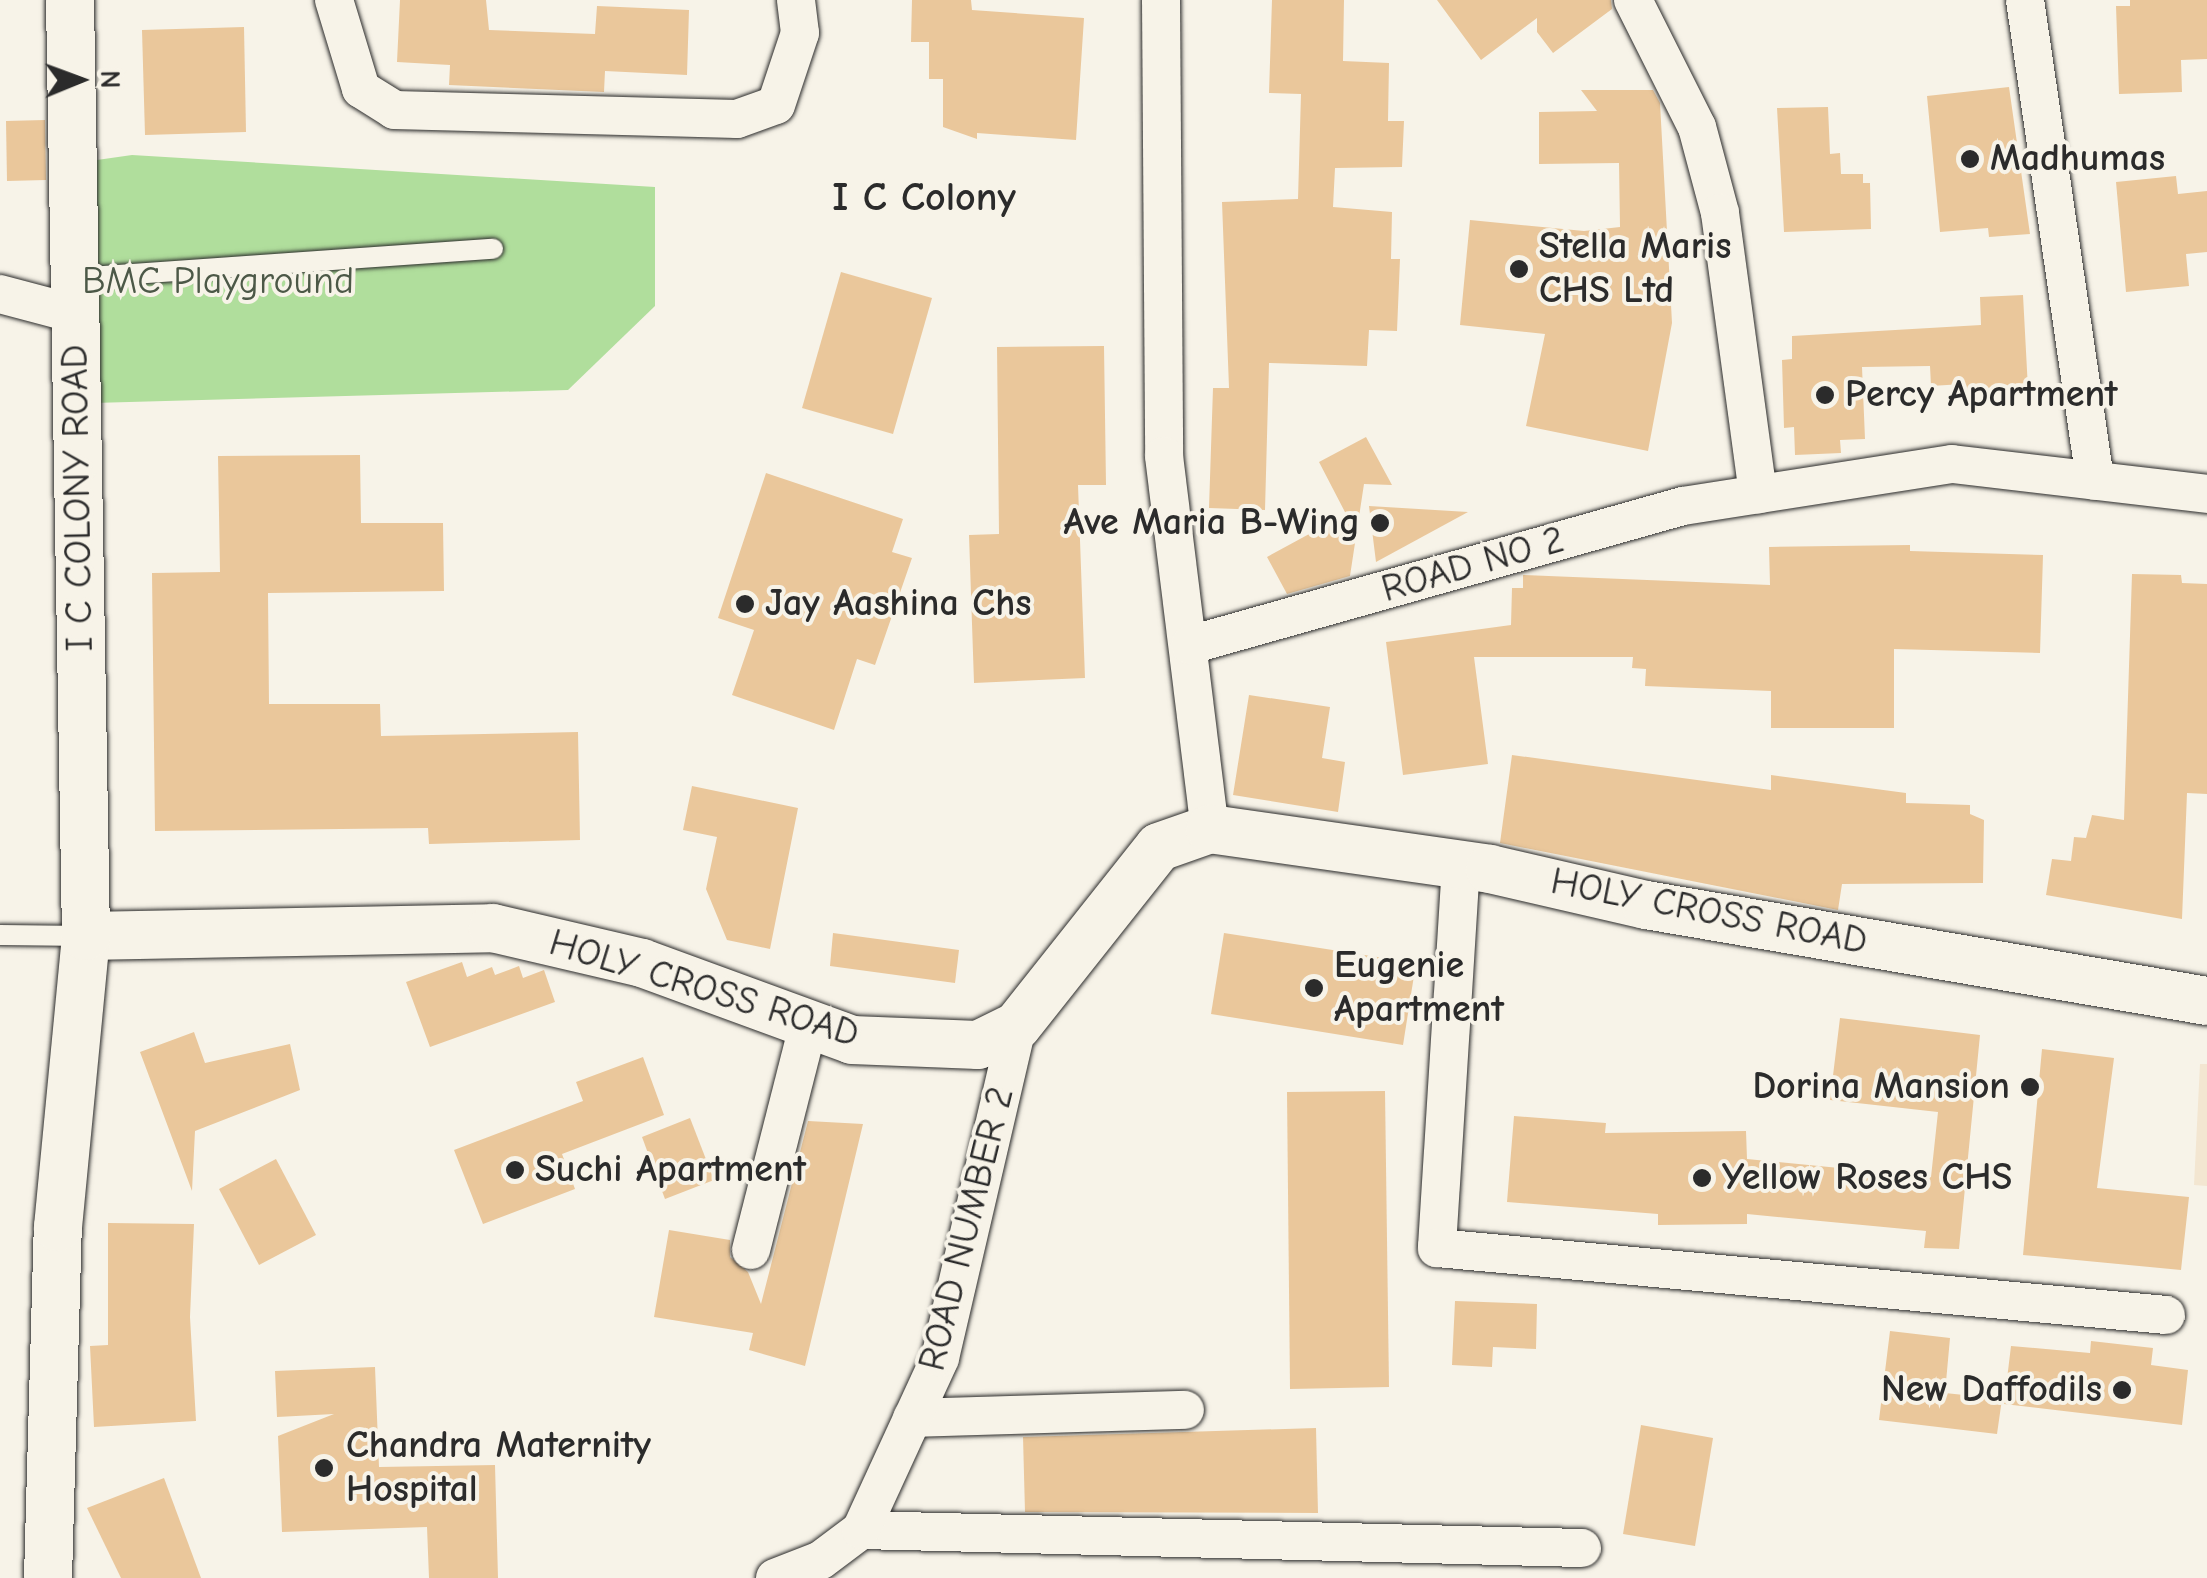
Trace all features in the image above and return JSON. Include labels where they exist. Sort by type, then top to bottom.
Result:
[{"type":"street","name":"I C COLONY ROAD","points":[[48,1578],[58,1227],[86,936],[70,0]]},
{"type":"street","points":[[334,0],[361,89],[394,110],[738,119],[776,105],[800,34],[796,0]]},
{"type":"street","points":[[1017,1026],[1146,861],[1174,839],[1210,830],[1164,456],[1161,0]]},
{"type":"street","points":[[1633,0],[1696,127],[1720,213],[1758,494]]},
{"type":"street","points":[[2025,0],[2095,481]]},
{"type":"street","points":[[0,294],[75,296]]},
{"type":"street","name":"ROAD NO 2","points":[[1190,645],[1683,506],[1952,464],[2207,494]]},
{"type":"street","name":"HOLY CROSS ROAD","points":[[1210,830],[1461,864],[1646,905],[2207,1001]]},
{"type":"street","points":[[1461,864],[1437,1248],[2166,1316]]},
{"type":"street","name":"HOLY CROSS ROAD","points":[[86,936],[493,928],[642,963],[852,1040],[947,1048],[978,1045],[1017,1026]]},
{"type":"street","points":[[752,1250],[808,1026]]},
{"type":"street","name":"ROAD NUMBER 2","points":[[776,1578],[823,1569],[861,1530],[940,1358],[1017,1026]]},
{"type":"street","points":[[912,1418],[1185,1410]]},
{"type":"street","points":[[861,1530],[1582,1548]]},
{"type":"lane","points":[[75,296],[493,249]]},
{"type":"lane","points":[[0,935],[86,936]]},
{"type":"shaded area","points":[[2200,1064],[2207,1064],[2207,1186],[2194,1185]]},
{"type":"green space","name":"BMC Playground","points":[[132,155],[655,187],[655,306],[568,390],[93,403],[97,160]]},
{"type":"building","points":[[400,0],[486,0],[489,30],[595,34],[597,6],[689,10],[687,75],[605,71],[604,92],[449,85],[450,65],[397,62]]},
{"type":"building","points":[[912,0],[971,0],[972,10],[1084,18],[1076,140],[977,133],[977,139],[943,127],[943,79],[929,79],[929,42],[911,42]]},
{"type":"building","points":[[1272,0],[1344,0],[1343,61],[1389,63],[1388,121],[1404,121],[1402,167],[1335,168],[1333,207],[1392,212],[1391,259],[1400,259],[1397,331],[1369,330],[1367,366],[1269,363],[1265,510],[1209,508],[1213,388],[1229,388],[1222,202],[1298,199],[1301,94],[1269,93]]},
{"type":"building","points":[[1437,0],[1611,0],[1612,9],[1553,53],[1537,32],[1537,18],[1481,60]]},
{"type":"building","points":[[2130,0],[2207,0],[2207,59],[2181,60],[2182,92],[2119,94],[2116,6],[2130,6]]},
{"type":"building","points":[[244,27],[246,132],[145,135],[142,30]]},
{"type":"building","name":"Madhumas","points":[[2009,87],[2030,234],[1989,237],[1988,228],[1940,232],[1927,96]]},
{"type":"building","points":[[1581,90],[1653,90],[1660,103],[1672,323],[1648,451],[1526,426],[1545,334],[1460,325],[1470,220],[1584,231],[1620,227],[1619,163],[1539,164],[1539,112],[1597,111]]},
{"type":"building","points":[[1828,107],[1830,154],[1840,153],[1841,174],[1863,174],[1863,183],[1870,183],[1871,229],[1784,232],[1777,108]]},
{"type":"building","points":[[45,120],[46,180],[7,181],[6,121]]},
{"type":"building","points":[[2176,176],[2178,194],[2207,191],[2207,252],[2186,254],[2189,286],[2126,292],[2116,182]]},
{"type":"building","points":[[841,272],[932,298],[893,434],[802,408]]},
{"type":"building","points":[[2023,295],[2028,389],[1963,392],[1963,384],[1931,386],[1930,366],[1862,367],[1865,439],[1840,440],[1841,453],[1795,455],[1794,427],[1784,428],[1782,360],[1792,359],[1792,336],[1981,325],[1980,297]]},
{"type":"building","points":[[1104,346],[1106,485],[1078,485],[1085,678],[974,683],[969,535],[999,534],[997,347]]},
{"type":"building","points":[[1366,437],[1392,485],[1364,484],[1350,576],[1287,594],[1267,557],[1346,514],[1319,462]]},
{"type":"building","points":[[360,455],[361,523],[443,523],[444,591],[268,593],[269,704],[380,704],[381,736],[578,732],[580,840],[429,844],[428,828],[155,831],[152,573],[220,572],[218,456]]},
{"type":"building","name":"Jay Aashina Chs","points":[[766,473],[903,519],[892,552],[912,558],[875,665],[857,659],[834,730],[732,695],[754,630],[718,618]]},
{"type":"building","points":[[1369,506],[1468,512],[1376,562]]},
{"type":"building","points":[[1910,545],[1910,551],[2043,555],[2040,653],[1894,649],[1894,728],[1771,728],[1771,691],[1645,686],[1646,669],[1632,668],[1633,657],[1474,657],[1488,764],[1403,775],[1386,642],[1511,625],[1512,588],[1523,588],[1523,575],[1770,585],[1769,547]]},
{"type":"building","points":[[2132,574],[2181,575],[2182,583],[2207,584],[2207,794],[2187,793],[2182,919],[2046,895],[2052,859],[2071,861],[2074,837],[2086,838],[2092,815],[2124,820]]},
{"type":"building","points":[[1249,695],[1330,707],[1322,758],[1345,762],[1338,812],[1233,795]]},
{"type":"building","points":[[1512,755],[1771,790],[1771,775],[1906,793],[1906,803],[1970,805],[1970,814],[1984,820],[1983,883],[1842,884],[1838,910],[1500,843]]},
{"type":"building","points":[[692,786],[798,808],[770,949],[727,940],[706,889],[717,837],[683,830]]},
{"type":"building","points":[[833,933],[959,950],[955,983],[830,966]]},
{"type":"building","name":"Eugenie Apartment","points":[[1224,933],[1416,963],[1403,1045],[1211,1014]]},
{"type":"building","points":[[462,962],[467,977],[492,967],[495,975],[519,966],[523,978],[544,970],[555,1002],[430,1047],[406,982]]},
{"type":"building","points":[[1840,1018],[1980,1035],[1959,1249],[1924,1248],[1926,1231],[1747,1214],[1747,1224],[1658,1225],[1658,1214],[1507,1202],[1514,1116],[1606,1123],[1605,1133],[1746,1131],[1747,1159],[1931,1177],[1938,1112],[1830,1100]]},
{"type":"building","points":[[194,1032],[205,1063],[290,1044],[300,1090],[195,1131],[192,1191],[140,1052]]},
{"type":"building","points":[[2042,1049],[2114,1058],[2097,1188],[2189,1197],[2181,1270],[2023,1255]]},
{"type":"building","points":[[643,1057],[664,1115],[562,1154],[575,1189],[483,1224],[454,1150],[583,1101],[576,1082]]},
{"type":"building","points":[[1385,1091],[1389,1387],[1290,1389],[1287,1092]]},
{"type":"building","points":[[690,1118],[714,1180],[665,1199],[642,1137]]},
{"type":"building","points":[[808,1121],[863,1124],[805,1366],[749,1350],[753,1333],[654,1317],[669,1230],[730,1240],[730,1257],[748,1272],[761,1304]]},
{"type":"building","points":[[276,1159],[316,1235],[259,1265],[219,1189]]},
{"type":"building","points":[[108,1223],[194,1224],[190,1317],[196,1421],[94,1427],[90,1346],[108,1345]]},
{"type":"building","points":[[1455,1301],[1537,1304],[1536,1349],[1493,1347],[1492,1367],[1452,1365]]},
{"type":"building","points":[[1890,1331],[1950,1338],[1945,1393],[2002,1399],[1997,1434],[1879,1420]]},
{"type":"building","name":"New Daffodils","points":[[2091,1341],[2153,1348],[2151,1365],[2188,1370],[2182,1425],[2004,1404],[2011,1346],[2090,1353]]},
{"type":"building","points":[[375,1367],[379,1467],[495,1465],[498,1578],[429,1578],[427,1527],[282,1532],[278,1436],[334,1414],[277,1417],[275,1371]]},
{"type":"building","points":[[1641,1425],[1713,1438],[1695,1546],[1623,1534]]},
{"type":"building","points":[[1316,1428],[1318,1513],[1025,1512],[1023,1437]]},
{"type":"building","points":[[164,1478],[201,1578],[121,1578],[87,1508]]},
{"type":"place","name":"Madhumas","points":[[1970,159]]},
{"type":"place","name":"Stella Maris CHS Ltd","points":[[1519,269]]},
{"type":"place","name":"Percy Apartment","points":[[1825,395]]},
{"type":"place","name":"Ave Maria B-Wing","points":[[1380,523]]},
{"type":"place","name":"Jay Aashina Chs","points":[[745,604]]},
{"type":"place","name":"Eugenie Apartment","points":[[1314,988]]},
{"type":"place","name":"Dorina Mansion","points":[[2030,1087]]},
{"type":"place","name":"Suchi Apartment","points":[[515,1170]]},
{"type":"place","name":"Yellow Roses CHS","points":[[1702,1178]]},
{"type":"place","name":"New Daffodils","points":[[2122,1390]]},
{"type":"place","name":"Chandra Maternity Hospital","points":[[324,1468]]},
{"type":"district","name":"I C Colony","points":[[924,197]]}]
